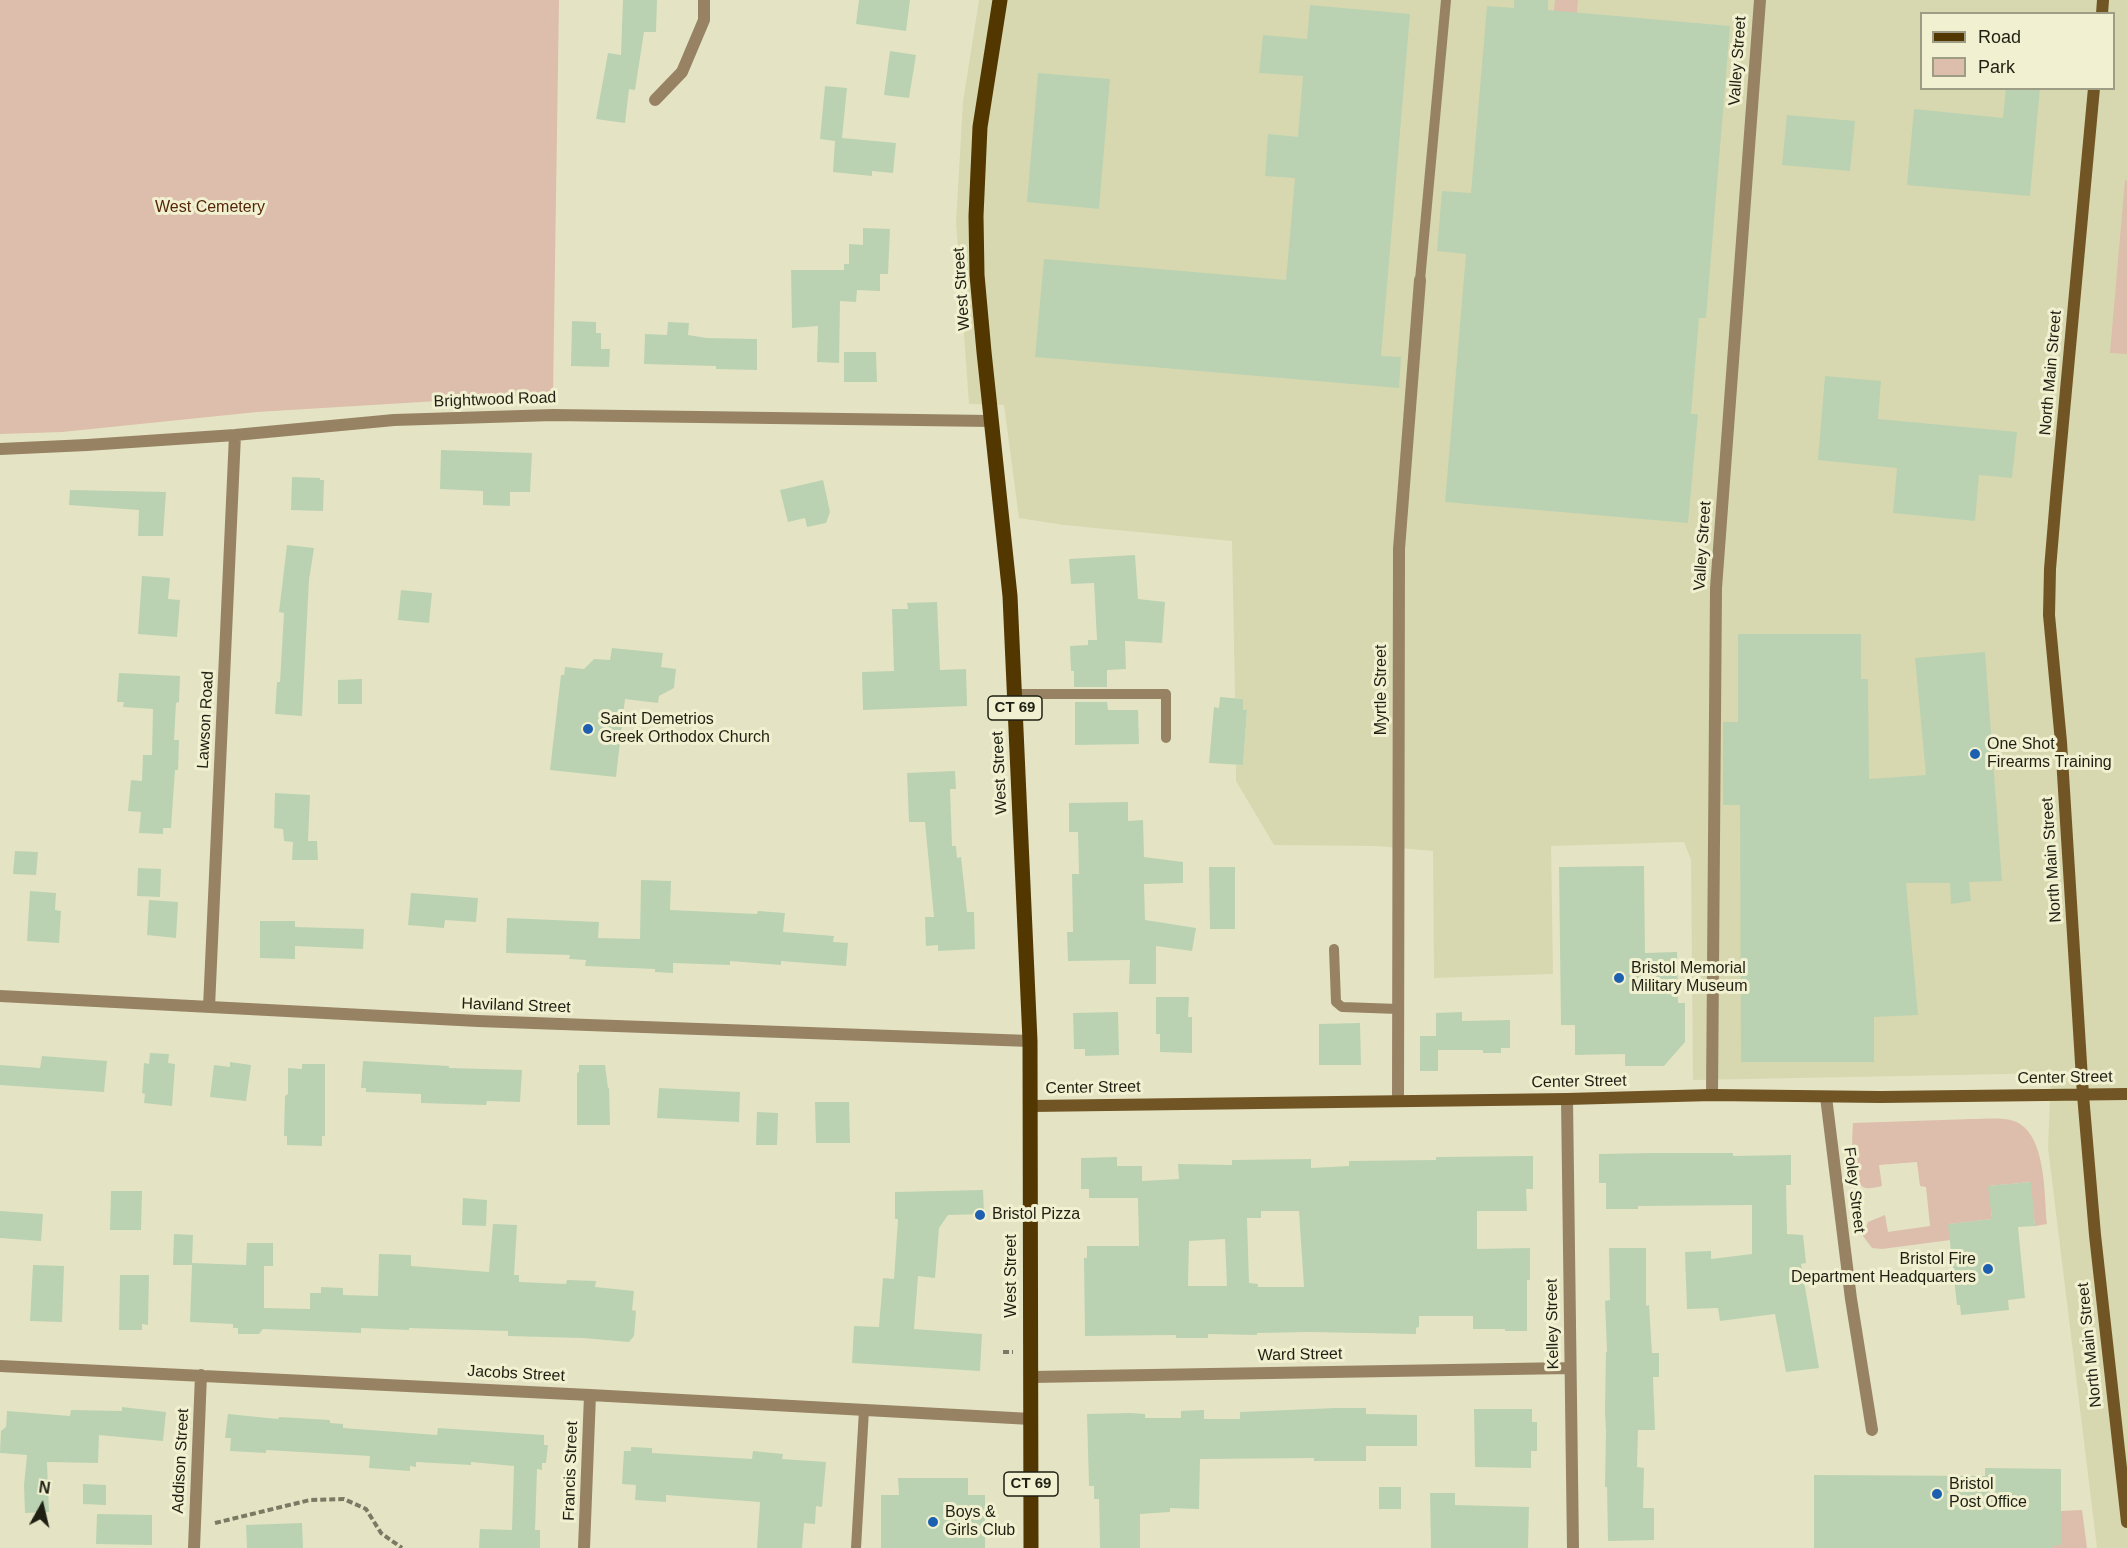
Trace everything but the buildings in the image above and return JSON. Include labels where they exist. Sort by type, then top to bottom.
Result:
[{"type":"main road","name":"West Street","points":[[1000,0],[981,127],[976,216],[977,276],[1010,596],[1030,1041],[1031,1548]]},
{"type":"street","points":[[655,100],[682,72],[704,20],[704,0]]},
{"type":"street","name":"Valley Street","points":[[1712,1095],[1716,588],[1760,0]]},
{"type":"street","name":"North Main Street","points":[[2094,90],[2054,521],[2049,615],[2061,742],[2083,1095],[2095,1235],[2127,1522]]},
{"type":"street","name":"Myrtle Street","points":[[1398,1101],[1399,549],[1420,280]]},
{"type":"street","name":"Brightwood Road","points":[[0,448],[87,445],[235,435],[394,420],[553,415],[991,421]]},
{"type":"street","name":"Lawson Road","points":[[209,1007],[235,435]]},
{"type":"street","name":"Haviland Street","points":[[0,996],[478,1021],[1030,1041]]},
{"type":"street","name":"Center Street","points":[[1031,1106],[1567,1100],[1712,1095],[1826,1097],[2127,1094]]},
{"type":"street","name":"Foley Street","points":[[1826,1097],[1851,1299],[1872,1430]]},
{"type":"street","name":"Kelley Street","points":[[1567,1100],[1573,1548]]},
{"type":"street","name":"Jacobs Street","points":[[0,1366],[1031,1419]]},
{"type":"street","name":"Ward Street","points":[[1031,1377],[1570,1368]]},
{"type":"street","name":"Addison Street","points":[[194,1548],[201,1375]]},
{"type":"street","name":"Francis Street","points":[[584,1548],[590,1395]]},
{"type":"lane","points":[[1420,280],[1446,0]]},
{"type":"lane","points":[[1014,694],[1166,694],[1166,738]]},
{"type":"lane","points":[[1334,949],[1336,1002],[1342,1007],[1398,1009]]},
{"type":"lane","points":[[856,1548],[864,1410]]},
{"type":"path","points":[[1003,1352],[1013,1352]]},
{"type":"path","points":[[215,1523],[310,1500],[344,1499],[366,1509],[381,1533],[402,1548]]},
{"type":"shaded area","points":[[979,0],[2127,0],[2127,1548],[2097,1548],[2048,1148],[2051,1071],[2009,1074],[1693,1080],[1691,860],[1684,842],[1551,846],[1553,974],[1434,978],[1433,851],[1377,846],[1274,845],[1236,781],[1236,765],[1243,765],[1247,711],[1243,710],[1243,699],[1235,698],[1232,541],[1064,525],[1019,518],[1004,405],[969,404],[956,222],[963,102]]},
{"type":"green space","name":"West Cemetery","points":[[0,0],[559,0],[553,394],[257,412],[62,432],[0,434]]},
{"type":"green space","points":[[1555,0],[1578,0],[1577,13],[1554,11]]},
{"type":"green space","points":[[2125,180],[2127,181],[2127,354],[2110,353]]},
{"type":"green space","points":[[1999,1119],[2014,1121],[2025,1128],[2033,1138],[2042,1166],[2047,1224],[2035,1226],[2030,1182],[1989,1186],[1992,1219],[1949,1224],[1950,1240],[1882,1249],[1872,1248],[1863,1236],[1868,1222],[1885,1215],[1888,1232],[1930,1226],[1926,1187],[1920,1186],[1917,1162],[1879,1165],[1882,1186],[1863,1187],[1854,1167],[1853,1123]]},
{"type":"green space","points":[[2082,1510],[2087,1548],[2054,1548],[2054,1545],[2061,1545],[2061,1511]]},
{"type":"place","name":"Saint Demetrios Greek Orthodox Church","points":[[588,729]]},
{"type":"place","name":"One Shot Firearms Training","points":[[1975,754]]},
{"type":"place","name":"Bristol Memorial Military Museum","points":[[1619,978]]},
{"type":"place","name":"Bristol Pizza","points":[[980,1215]]},
{"type":"place","name":"Bristol Fire Department Headquarters","points":[[1988,1269]]},
{"type":"place","name":"Bristol Post Office","points":[[1937,1494]]},
{"type":"place","name":"Boys & Girls Club","points":[[933,1522]]}]
